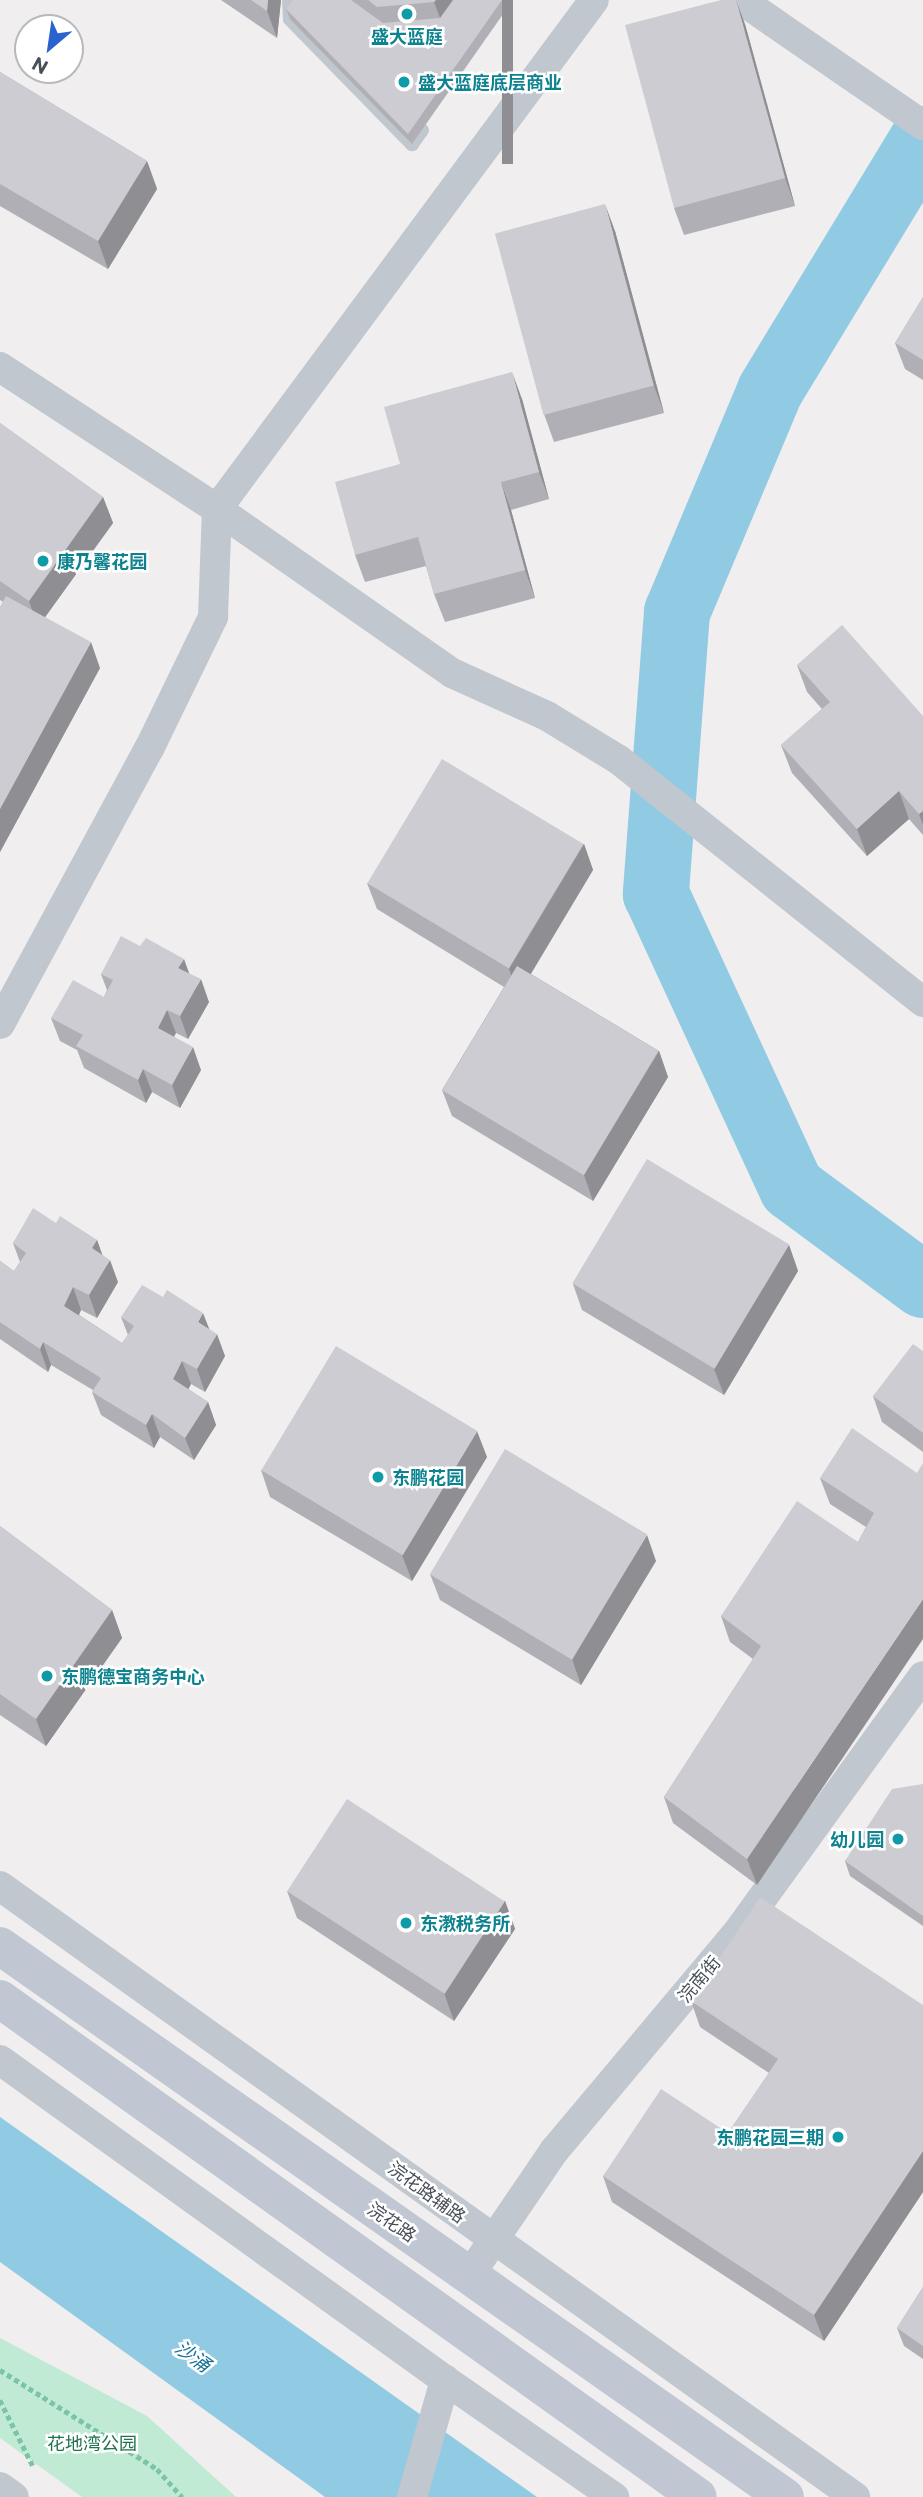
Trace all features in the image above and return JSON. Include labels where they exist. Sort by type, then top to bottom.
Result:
[{"type":"main road","name":"浣花路","points":[[0,1946],[785,2497]]},
{"type":"main road","points":[[0,1999],[698,2497]]},
{"type":"street","points":[[0,1024],[149,749],[214,617],[217,509],[594,0]]},
{"type":"street","points":[[741,0],[923,125]]},
{"type":"street","points":[[0,367],[217,509],[452,673],[547,716],[619,760],[923,1002]]},
{"type":"street","name":"浣南街","points":[[469,2276],[554,2151],[737,1933],[923,1676]]},
{"type":"street","name":"浣花路辅路","points":[[0,1886],[855,2497]]},
{"type":"street","points":[[209,2094],[236,2055]]},
{"type":"street","points":[[0,2060],[445,2380],[614,2497]]},
{"type":"street","points":[[411,2497],[445,2380]]},
{"type":"street","points":[[0,2487],[14,2497]]},
{"type":"lane","points":[[289,0],[290,19],[412,144],[428,122]]},
{"type":"path","points":[[0,2370],[157,2469],[183,2497]]},
{"type":"path","points":[[0,2400],[36,2473]]},
{"type":"green space","name":"花地湾公园","points":[[0,2338],[147,2416],[236,2497],[82,2497],[0,2438]]},
{"type":"water","name":"沙涌","points":[[0,2117],[537,2497],[325,2497],[0,2262]]},
{"type":"building","points":[[251,0],[268,0],[267,11]]},
{"type":"building","name":"盛大蓝庭底层商业","points":[[292,0],[351,0],[383,23],[440,18],[453,0],[502,0],[408,134],[286,9]]},
{"type":"building","points":[[368,0],[436,0],[377,7]]},
{"type":"building","points":[[721,0],[736,0],[785,178],[674,208],[625,25]]},
{"type":"building","points":[[0,72],[14,80],[14,84],[20,84],[147,161],[98,241],[0,184]]},
{"type":"building","points":[[605,204],[654,386],[544,415],[495,234]]},
{"type":"building","points":[[923,297],[923,360],[895,343]]},
{"type":"building","points":[[512,372],[539,472],[501,482],[525,570],[434,594],[418,537],[355,555],[335,482],[400,464],[384,407]]},
{"type":"building","name":"康乃馨花园","points":[[0,423],[103,497],[29,601],[0,581]]},
{"type":"building","points":[[6,596],[91,642],[0,809],[0,607]]},
{"type":"building","points":[[842,625],[923,716],[923,811],[919,814],[899,791],[857,829],[781,745],[830,702],[797,665]]},
{"type":"building","points":[[442,759],[583,844],[509,968],[367,883]]},
{"type":"building","points":[[121,936],[140,946],[146,938],[184,959],[178,968],[201,979],[180,1016],[167,1010],[158,1028],[193,1047],[172,1085],[143,1069],[138,1080],[76,1046],[83,1035],[51,1018],[73,980],[104,997],[113,980],[101,974]]},
{"type":"building","points":[[517,966],[658,1051],[584,1175],[442,1090]]},
{"type":"building","points":[[647,1159],[789,1244],[715,1369],[572,1283]]},
{"type":"building","points":[[33,1208],[56,1223],[60,1216],[97,1240],[92,1248],[110,1260],[89,1295],[73,1287],[64,1306],[122,1343],[134,1326],[121,1317],[142,1285],[163,1297],[167,1290],[203,1313],[198,1322],[217,1334],[197,1369],[182,1361],[173,1379],[208,1402],[185,1438],[152,1414],[146,1425],[92,1392],[101,1378],[43,1342],[40,1349],[0,1322],[0,1261],[14,1271],[26,1253],[13,1243]]},
{"type":"building","points":[[913,1344],[923,1351],[923,1433],[873,1396]]},
{"type":"building","name":"东鹏花园","points":[[336,1346],[477,1431],[403,1555],[261,1470]]},
{"type":"building","points":[[852,1428],[917,1473],[923,1463],[923,1599],[747,1859],[664,1797],[761,1646],[721,1616],[797,1501],[858,1542],[874,1513],[820,1478]]},
{"type":"building","name":"东鹏花园","points":[[505,1449],[647,1534],[572,1660],[430,1574]]},
{"type":"building","name":"东鹏德宝商务中心","points":[[0,1526],[112,1610],[36,1719],[0,1694]]},
{"type":"building","name":"幼儿园","points":[[923,1784],[923,1916],[845,1861],[892,1789]]},
{"type":"building","name":"东漖税务所","points":[[347,1799],[505,1901],[445,1994],[287,1891]]},
{"type":"building","name":"东鹏花园三期","points":[[760,1897],[923,2005],[923,2151],[814,2315],[603,2176],[661,2089],[728,2133],[778,2059],[691,2001]]},
{"type":"building","points":[[923,2287],[923,2346],[897,2328]]},
{"type":"waterway","points":[[923,139],[770,391],[677,612],[656,894],[792,1188],[923,1285]]},
{"type":"place","name":"盛大蓝庭","points":[[407,14]]},
{"type":"place","name":"盛大蓝庭底层商业","points":[[404,82]]},
{"type":"place","name":"康乃馨花园","points":[[43,561]]},
{"type":"place","name":"东鹏花园","points":[[378,1477]]},
{"type":"place","name":"东鹏德宝商务中心","points":[[47,1676]]},
{"type":"place","name":"幼儿园","points":[[898,1839]]},
{"type":"place","name":"东漖税务所","points":[[406,1923]]},
{"type":"place","name":"东鹏花园三期","points":[[838,2137]]}]
